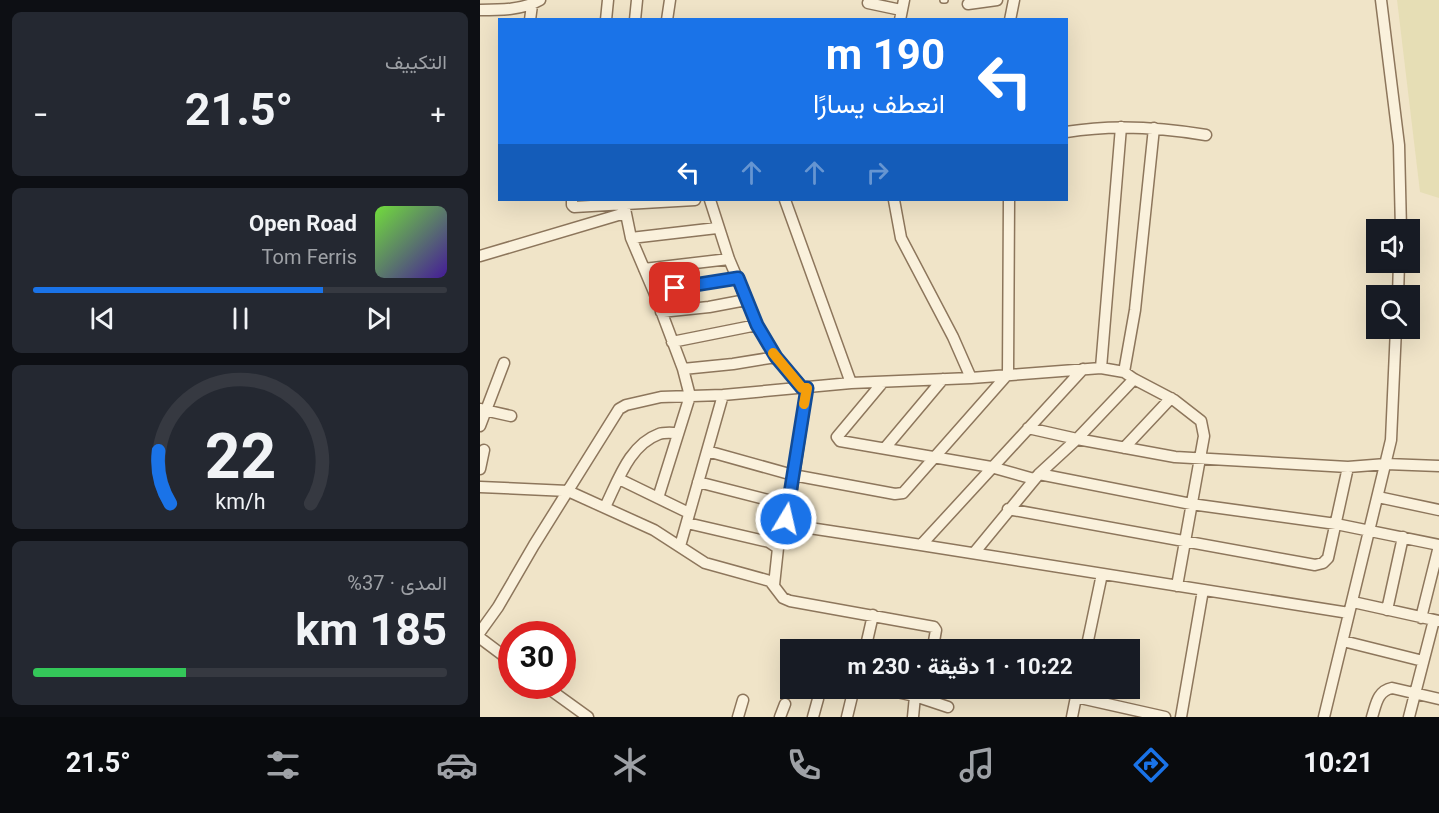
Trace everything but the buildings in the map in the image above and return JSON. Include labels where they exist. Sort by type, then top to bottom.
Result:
[{"type":"street","points":[[606,18],[608,0]]},
{"type":"street","points":[[635,18],[637,0]]},
{"type":"street","points":[[667,18],[670,0]]},
{"type":"street","points":[[968,4],[997,0]]},
{"type":"street","points":[[1010,18],[1014,0]]},
{"type":"street","points":[[1381,0],[1399,145],[1401,219]]},
{"type":"street","points":[[480,10],[497,10],[536,2]]},
{"type":"street","points":[[531,18],[536,2]]},
{"type":"street","points":[[868,3],[902,10]]},
{"type":"street","points":[[1068,132],[1109,126],[1206,135]]},
{"type":"street","points":[[1101,368],[1121,127]]},
{"type":"street","points":[[1124,372],[1135,310],[1154,129]]},
{"type":"street","points":[[572,201],[574,207],[625,209]]},
{"type":"street","points":[[480,256],[641,202],[668,201]]},
{"type":"street","points":[[710,201],[717,228],[757,325],[776,357],[805,388]]},
{"type":"street","points":[[785,201],[851,383]]},
{"type":"street","points":[[894,201],[901,238],[953,337],[971,378]]},
{"type":"street","points":[[707,451],[793,475],[895,494],[903,492],[1008,374],[1009,201]]},
{"type":"street","points":[[625,209],[631,238],[683,369],[690,396],[658,498]]},
{"type":"street","points":[[631,238],[717,228]]},
{"type":"street","points":[[644,269],[729,259]]},
{"type":"street","points":[[654,292],[738,278]]},
{"type":"street","points":[[661,312],[746,300]]},
{"type":"street","points":[[672,342],[757,325]]},
{"type":"street","points":[[1324,717],[1391,440],[1396,339]]},
{"type":"street","points":[[683,369],[776,357]]},
{"type":"street","points":[[480,426],[483,410],[504,363]]},
{"type":"street","points":[[480,632],[498,607],[534,544],[619,409],[626,405],[661,397],[723,395],[851,383],[971,378],[1101,368],[1124,372],[1171,398],[1201,421],[1204,436],[1177,586]]},
{"type":"street","points":[[921,545],[1083,369]]},
{"type":"street","points":[[885,448],[943,379]]},
{"type":"street","points":[[974,553],[1036,476],[1077,439],[1134,379]]},
{"type":"street","points":[[883,381],[837,437],[840,441],[1191,504],[1336,524],[1439,545],[1421,618]]},
{"type":"street","points":[[774,585],[776,546],[788,523],[786,519],[805,388]]},
{"type":"street","points":[[680,546],[723,395]]},
{"type":"street","points":[[1124,448],[1171,398]]},
{"type":"street","points":[[483,410],[511,416]]},
{"type":"street","points":[[1028,428],[1124,448],[1200,459],[1348,467],[1386,464],[1439,466]]},
{"type":"street","points":[[605,507],[634,452],[660,433],[678,433]]},
{"type":"street","points":[[480,469],[484,450]]},
{"type":"street","points":[[1008,509],[1316,565],[1328,558],[1348,467]]},
{"type":"street","points":[[619,479],[658,498],[688,518],[776,546]]},
{"type":"street","points":[[698,482],[788,505]]},
{"type":"street","points":[[480,487],[568,491],[654,530],[705,562],[770,580],[783,598],[790,602],[934,627],[936,630],[935,639]]},
{"type":"street","points":[[1378,497],[1439,510]]},
{"type":"street","points":[[788,523],[1203,590],[1351,608],[1387,610],[1437,621],[1423,661],[1409,717]]},
{"type":"street","points":[[1387,610],[1403,537]]},
{"type":"street","points":[[1088,639],[1102,574]]},
{"type":"street","points":[[1181,717],[1203,590]]},
{"type":"street","points":[[868,639],[873,615]]},
{"type":"street","points":[[480,638],[498,652]]},
{"type":"street","points":[[1342,641],[1423,661]]},
{"type":"street","points":[[1372,717],[1382,692],[1392,688],[1439,699]]},
{"type":"street","points":[[563,699],[588,717]]},
{"type":"street","points":[[813,717],[818,699]]},
{"type":"street","points":[[848,717],[852,699]]},
{"type":"street","points":[[913,717],[917,699]]},
{"type":"street","points":[[930,699],[948,706]]},
{"type":"street","points":[[1072,717],[1076,699]]},
{"type":"street","points":[[1095,699],[1166,717]]},
{"type":"street","points":[[738,717],[743,700]]},
{"type":"street","points":[[780,717],[785,704]]},
{"type":"street","points":[[1110,717],[1113,705]]},
{"type":"shaded area","points":[[1397,0],[1439,0],[1439,198],[1420,192]]},
{"type":"slow traffic","points":[[773,353],[802,388],[807,388],[804,404]]},
{"type":"route","points":[[675,288],[738,278],[757,325],[776,357],[802,388],[807,388],[786,519]]}]
